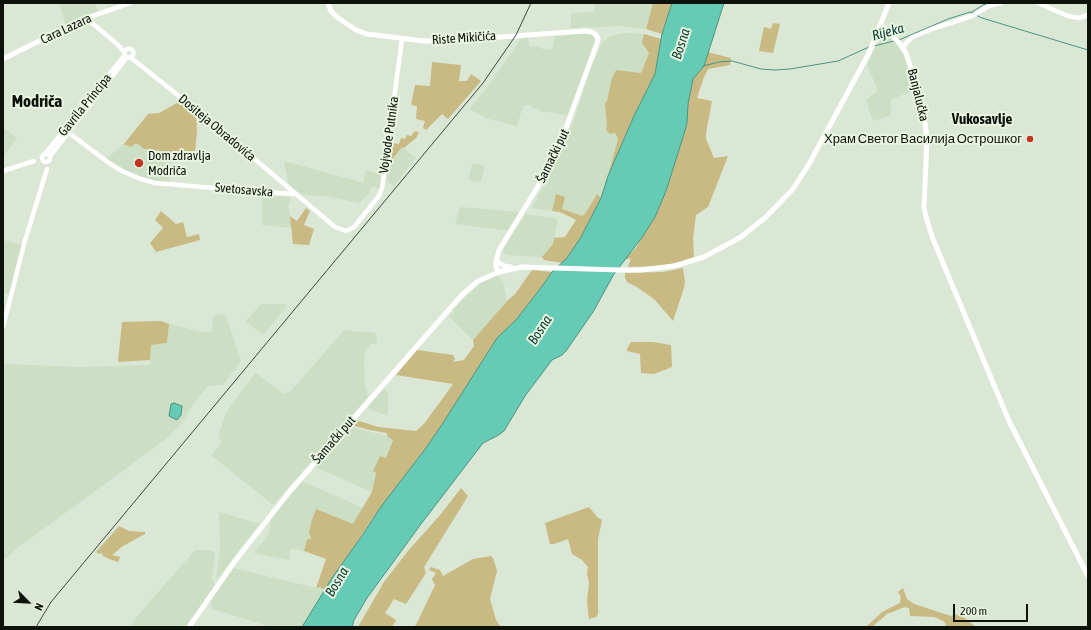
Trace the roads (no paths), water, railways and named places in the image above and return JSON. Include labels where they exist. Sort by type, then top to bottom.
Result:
[{"type":"main road","name":"Cara Lazara","points":[[3,59],[86,18],[130,3]]},
{"type":"main road","name":"Riste Mikičića","points":[[328,3],[331,11],[338,18],[356,30],[374,35],[423,41],[588,31],[597,36],[598,40],[594,50]]},
{"type":"main road","name":"Šamački put","points":[[189,627],[251,540],[318,458],[462,295],[478,282],[499,272],[530,266],[640,270],[674,266],[704,257],[741,236],[766,217],[793,189],[809,164],[882,28],[888,5]]},
{"type":"main road","points":[[882,28],[881,30],[891,35],[902,46]]},
{"type":"main road","points":[[873,43],[881,36],[891,35]]},
{"type":"main road","name":"Banjalučka","points":[[902,46],[910,64],[923,108],[927,150],[924,197],[926,217],[933,240],[996,393],[1088,576]]},
{"type":"main road","name":"Šamački put","points":[[497,255],[537,188],[558,147],[572,113],[594,50]]},
{"type":"main road","points":[[497,255],[500,267],[499,272]]},
{"type":"main road","points":[[497,255],[496,265],[499,272]]},
{"type":"main road","points":[[498,262],[504,266],[514,268]]},
{"type":"street","points":[[902,46],[913,37],[973,15],[989,6],[1001,3]]},
{"type":"street","points":[[1038,3],[1068,16],[1079,18],[1088,15]]},
{"type":"street","name":"Dositeja Obradovića","points":[[86,18],[340,230],[349,231],[357,224]]},
{"type":"street","name":"Vojvode Putnika","points":[[357,224],[379,196],[382,188],[402,39]]},
{"type":"street","name":"Gavrila Principa","points":[[45,158],[128,54]]},
{"type":"street","name":"Svetosavska","points":[[67,131],[114,166],[133,176],[155,183],[295,194]]},
{"type":"street","points":[[3,170],[45,158],[46,169],[24,244],[3,327]]},
{"type":"water","name":"Bosna","points":[[672,3],[724,3],[704,66],[693,79],[684,134],[666,191],[655,217],[641,239],[614,274],[593,312],[566,351],[562,355],[552,360],[525,396],[504,431],[483,443],[367,598],[354,620],[352,627],[302,627],[332,578],[380,508],[426,448],[443,423],[497,338],[516,320],[552,272],[567,258],[581,237],[601,198],[608,176],[634,116],[655,74],[662,34]]},
{"type":"water","points":[[174,403],[182,406],[181,415],[177,420],[169,416],[171,404]]},
{"type":"waterway","points":[[972,12],[989,3]]},
{"type":"waterway","name":"Rijeka","points":[[899,40],[948,19],[970,12],[974,13]]},
{"type":"waterway","name":"Rijeka","points":[[976,15],[1088,50]]},
{"type":"waterway","name":"Rijeka","points":[[874,46],[894,41]]},
{"type":"waterway","name":"Rijeka","points":[[703,66],[719,62],[732,61],[761,69],[790,69],[838,61],[869,47]]},
{"type":"railway","points":[[36,627],[51,602],[483,83],[516,35],[531,3]]},
{"type":"place","name":"Храм Светог Василија Острошког","points":[[1030,139]]},
{"type":"place","name":"Dom zdravlja Modriča","points":[[139,163]]},
{"type":"district","name":"Modriča","points":[[37,102]]},
{"type":"district","name":"Vukosavlje","points":[[982,119]]}]
